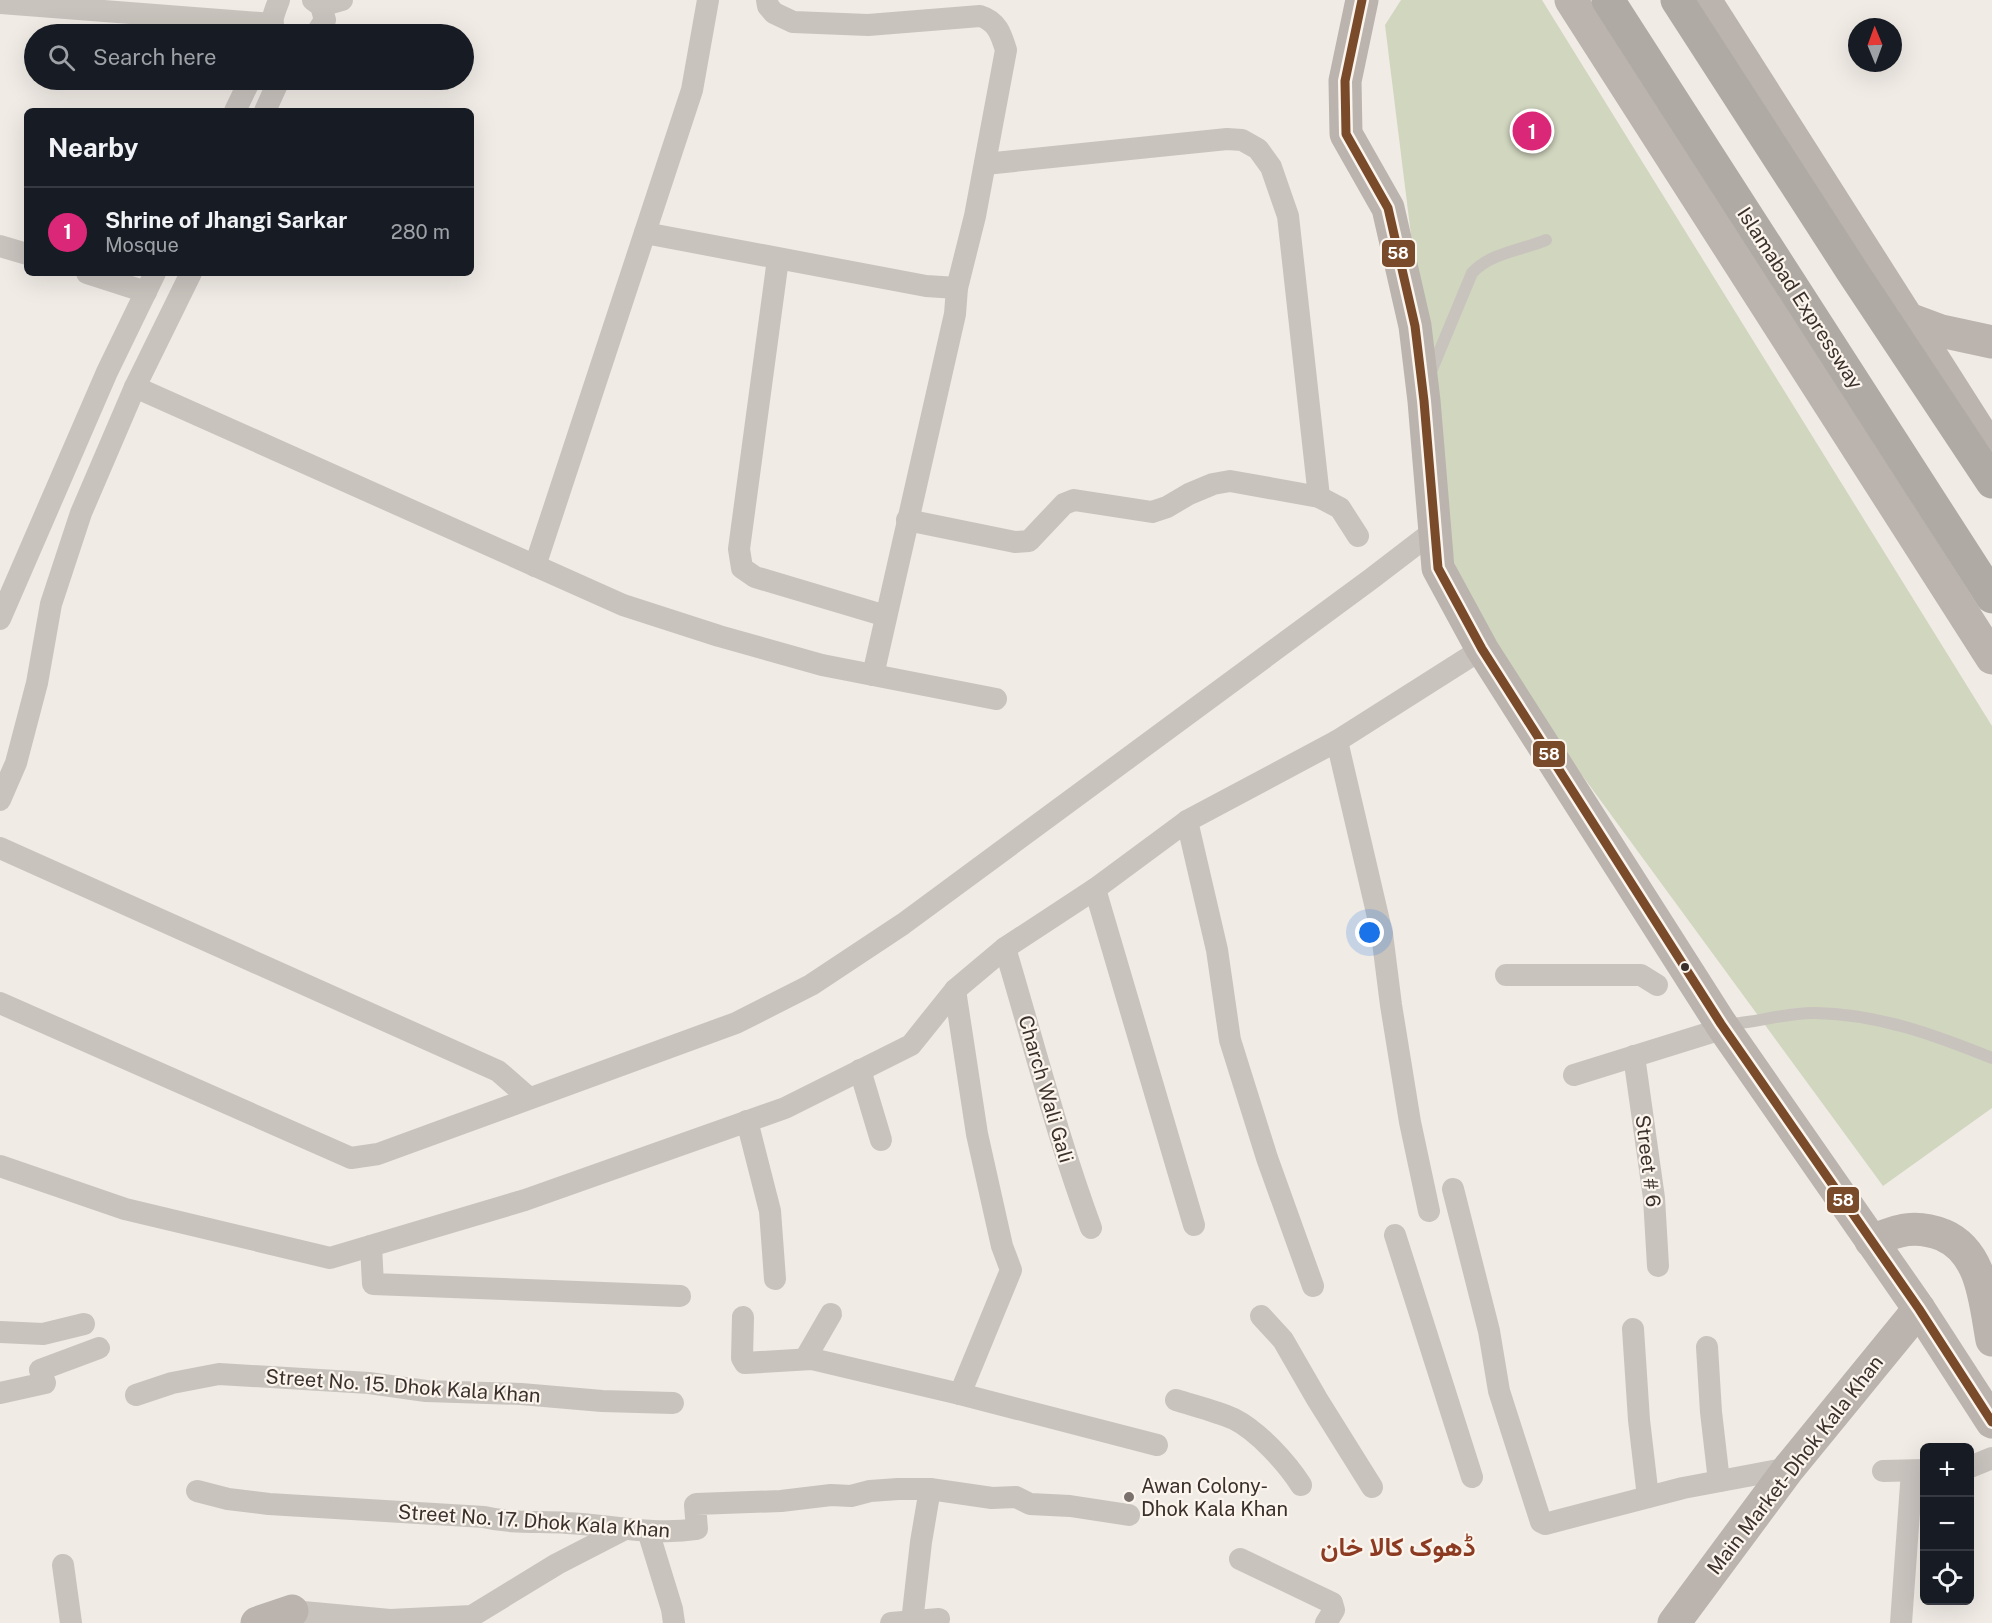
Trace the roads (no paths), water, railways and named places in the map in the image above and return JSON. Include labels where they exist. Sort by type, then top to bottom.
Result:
[{"type":"highway","name":"Islamabad Expressway","points":[[1608,0],[1992,597]]},
{"type":"highway","points":[[1677,0],[1870,299],[1992,482]]},
{"type":"street","points":[[272,24],[273,15],[279,0]]},
{"type":"street","points":[[535,566],[693,90],[708,0]]},
{"type":"street","points":[[767,0],[768,6],[774,13],[793,22],[868,25],[980,16],[993,9],[1006,50],[975,216],[957,288],[955,314],[873,675]]},
{"type":"street","points":[[1362,0],[1345,81],[1346,134],[1388,208],[1415,326],[1424,401],[1438,568],[1482,649],[1723,1026],[1918,1309],[1992,1422]]},
{"type":"street","points":[[1571,0],[1992,658]]},
{"type":"street","points":[[1705,0],[1992,451]]},
{"type":"street","points":[[322,24],[325,20],[325,2]]},
{"type":"street","points":[[0,3],[203,9],[250,24]]},
{"type":"street","points":[[236,108],[245,90]]},
{"type":"street","points":[[266,108],[274,90]]},
{"type":"street","points":[[985,164],[1227,139],[1242,140],[1258,150],[1271,167],[1288,216],[1319,497]]},
{"type":"street","points":[[645,233],[778,260],[926,286],[957,288]]},
{"type":"street","points":[[0,246],[24,253]]},
{"type":"street","points":[[778,260],[739,549],[742,568],[755,578],[886,616]]},
{"type":"street","points":[[0,619],[107,372],[150,283],[106,276]]},
{"type":"street","points":[[0,801],[16,763],[37,684],[51,604],[81,513],[135,387],[190,276]]},
{"type":"street","points":[[1906,318],[1941,331],[1992,342]]},
{"type":"street","points":[[135,387],[623,604],[719,636],[822,664],[996,699]]},
{"type":"street","points":[[907,520],[1015,542],[1029,541],[1064,504],[1074,500],[1152,512],[1213,484],[1230,481],[1319,497],[1340,508],[1358,536]]},
{"type":"street","points":[[0,1004],[351,1158],[378,1154],[736,1023],[811,985],[912,917],[1435,530]]},
{"type":"street","points":[[0,1166],[125,1209],[330,1258],[525,1200],[785,1108],[911,1045],[955,990],[1005,948],[1095,889],[1186,821],[1337,741],[1482,649]]},
{"type":"street","points":[[1337,741],[1382,934],[1390,1005],[1429,1211]]},
{"type":"street","points":[[1186,821],[1217,950],[1230,1040],[1267,1158],[1313,1286]]},
{"type":"street","points":[[0,848],[498,1071],[529,1098]]},
{"type":"street","points":[[1095,889],[1194,1226]]},
{"type":"street","name":"Charch Wali Gali","points":[[1005,948],[1070,1169],[1091,1228]]},
{"type":"street","points":[[1506,975],[1641,975],[1657,985]]},
{"type":"street","points":[[955,990],[977,1134],[1002,1246],[1011,1270],[960,1394]]},
{"type":"street","points":[[1574,1075],[1723,1026]]},
{"type":"street","name":"Street # 6","points":[[1634,1056],[1654,1198],[1658,1266]]},
{"type":"street","points":[[860,1070],[881,1140]]},
{"type":"street","points":[[747,1121],[770,1211],[775,1279]]},
{"type":"street","points":[[1453,1189],[1489,1331],[1499,1390],[1541,1522],[1545,1524],[1648,1497],[1789,1468]]},
{"type":"street","points":[[1871,1241],[1906,1228],[1936,1232],[1962,1246],[1970,1256],[1979,1278],[1992,1340]]},
{"type":"street","points":[[1395,1235],[1472,1477]]},
{"type":"street","points":[[371,1246],[373,1284],[680,1296]]},
{"type":"street","name":"Main Market- Dhok Kala Khan","points":[[1674,1623],[1789,1468],[1918,1309]]},
{"type":"street","points":[[805,1359],[831,1314]]},
{"type":"street","points":[[1261,1316],[1282,1340],[1372,1486]]},
{"type":"street","points":[[742,1317],[742,1361],[745,1363],[812,1359],[960,1394],[1157,1445]]},
{"type":"street","points":[[0,1332],[43,1334],[84,1324]]},
{"type":"street","points":[[1633,1329],[1639,1420],[1648,1497]]},
{"type":"street","points":[[1707,1347],[1719,1481]]},
{"type":"street","points":[[0,1393],[45,1383],[40,1370],[99,1348]]},
{"type":"street","name":"Street No. 15. Dhok Kala Khan","points":[[136,1395],[172,1383],[219,1374],[369,1383],[426,1391],[673,1403]]},
{"type":"street","points":[[1176,1400],[1235,1420],[1255,1434],[1293,1472],[1301,1485]]},
{"type":"street","points":[[1974,1465],[1992,1458]]},
{"type":"street","points":[[1883,1472],[1918,1471],[1900,1623]]},
{"type":"street","name":"Street No. 17. Dhok Kala Khan","points":[[198,1491],[228,1499],[269,1504],[484,1517],[524,1523],[568,1523],[648,1531],[697,1529],[696,1504],[781,1501],[831,1495],[851,1496],[870,1491],[898,1489],[930,1489],[992,1498],[1016,1497],[1030,1504],[1070,1506],[1129,1515]]},
{"type":"street","points":[[930,1489],[921,1542],[902,1622],[939,1620]]},
{"type":"street","points":[[256,1623],[292,1611],[390,1620],[472,1616],[557,1564],[623,1530]]},
{"type":"street","points":[[648,1531],[674,1623]]},
{"type":"street","points":[[1240,1558],[1332,1603],[1334,1610],[1326,1623]]},
{"type":"street","points":[[63,1565],[71,1623]]},
{"type":"lane","points":[[1424,401],[1430,373],[1472,273],[1478,266],[1504,254],[1546,240]]},
{"type":"lane","points":[[1723,1026],[1744,1024],[1787,1014],[1816,1013],[1869,1017],[1926,1033],[1992,1058]]},
{"type":"place","name":"Shrine of Jhangi Sarkar","points":[[1532,131]]},
{"type":"place","name":"Awan Colony- Dhok Kala Khan","points":[[1129,1497]]},
{"type":"district","name":"ڈھوک کالا خان","points":[[1398,1546]]}]
